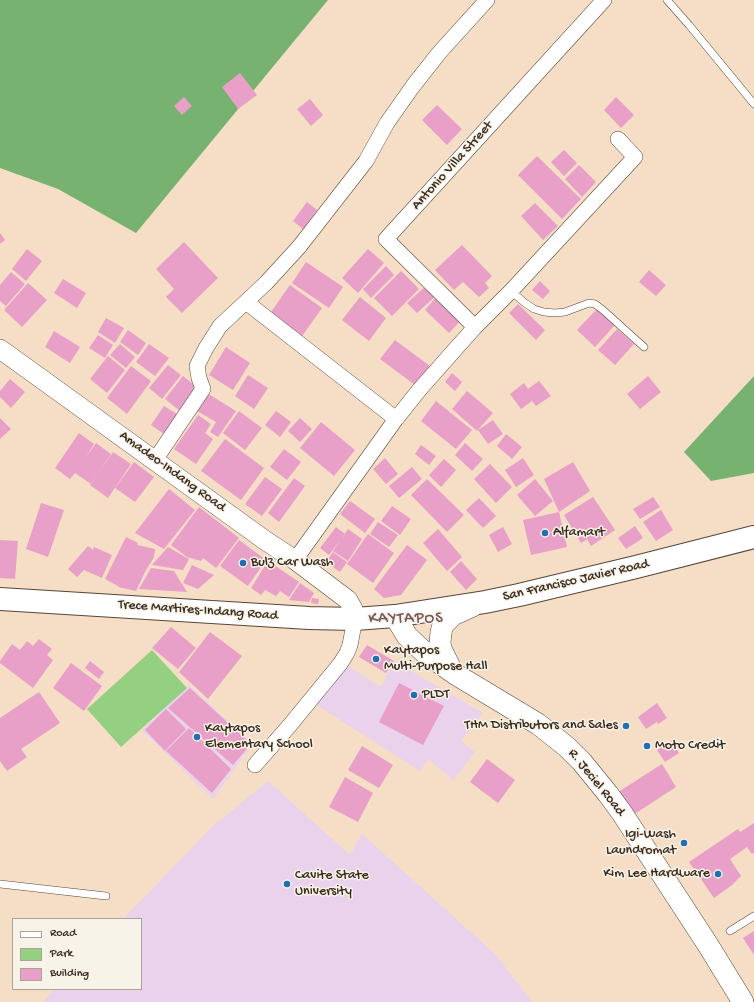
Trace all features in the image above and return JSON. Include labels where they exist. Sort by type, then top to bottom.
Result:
[{"type":"main road","name":"San Francisco Javier Road","points":[[395,616],[485,602],[598,576],[754,537]]},
{"type":"main road","name":"Trece Martires-Indang Road","points":[[0,599],[245,615],[355,619],[395,616]]},
{"type":"main road","points":[[455,674],[441,649],[440,642],[443,625],[458,612],[485,602]]},
{"type":"main road","name":"R. Jeciel Road","points":[[395,616],[407,636],[424,652],[455,674],[538,724],[568,748],[582,762],[622,813],[708,945],[743,1002]]},
{"type":"street","points":[[155,460],[203,389],[198,378],[197,366],[220,326],[266,282],[299,247],[366,161],[387,123],[413,86],[439,53],[487,0]]},
{"type":"street","name":"Antonio Villa Street","points":[[475,327],[386,239],[604,0]]},
{"type":"street","points":[[295,560],[396,419],[420,389],[475,327],[511,291],[636,157],[618,139]]},
{"type":"street","points":[[246,302],[396,419]]},
{"type":"street","name":"Amadeo-Indang Road","points":[[0,349],[343,596],[350,603],[355,619]]},
{"type":"street","points":[[255,765],[340,664],[350,645],[355,619]]},
{"type":"lane","points":[[667,0],[690,25],[754,104]]},
{"type":"lane","points":[[511,291],[534,309],[544,312],[565,312],[584,304],[595,304],[644,347]]},
{"type":"lane","points":[[0,884],[106,896]]},
{"type":"lane","points":[[730,931],[754,916]]},
{"type":"shaded area","points":[[394,661],[483,713],[461,741],[475,752],[453,780],[428,759],[420,771],[315,704],[348,666],[381,687]]},
{"type":"shaded area","name":"Kaytapos Elementary School","points":[[189,685],[252,744],[213,799],[142,730]]},
{"type":"shaded area","name":"Cavite State University","points":[[268,781],[350,855],[362,834],[496,955],[532,1002],[43,1002],[54,990],[142,990],[142,918],[124,918],[212,827]]},
{"type":"green space","points":[[0,0],[328,0],[136,233],[58,189],[0,168]]},
{"type":"green space","points":[[754,376],[754,473],[711,481],[684,452]]},
{"type":"green space","points":[[152,650],[187,688],[121,747],[87,709]]},
{"type":"building","points":[[240,73],[257,95],[238,109],[222,87]]},
{"type":"building","points":[[184,97],[192,106],[182,115],[174,106]]},
{"type":"building","points":[[616,97],[634,115],[621,128],[604,110]]},
{"type":"building","points":[[310,99],[323,115],[311,126],[297,109]]},
{"type":"building","points":[[437,105],[462,129],[447,145],[422,120]]},
{"type":"building","points":[[564,150],[577,163],[564,176],[551,162]]},
{"type":"building","points":[[537,156],[581,199],[562,219],[518,175]]},
{"type":"building","points":[[579,165],[596,182],[582,197],[565,179]]},
{"type":"building","points":[[307,202],[317,210],[303,229],[293,221]]},
{"type":"building","points":[[535,203],[558,226],[543,240],[521,216]]},
{"type":"building","points":[[0,233],[5,240],[0,244]]},
{"type":"building","points":[[184,242],[218,278],[182,313],[166,297],[174,289],[156,269]]},
{"type":"building","points":[[462,245],[492,276],[485,283],[489,288],[479,297],[463,282],[454,290],[435,270]]},
{"type":"building","points":[[27,249],[42,261],[26,281],[12,269]]},
{"type":"building","points":[[368,249],[384,263],[358,293],[342,278]]},
{"type":"building","points":[[306,262],[343,287],[329,308],[292,283]]},
{"type":"building","points":[[386,266],[394,275],[371,298],[363,289]]},
{"type":"building","points":[[649,270],[666,285],[656,296],[639,282]]},
{"type":"building","points":[[401,271],[419,289],[392,316],[374,298]]},
{"type":"building","points":[[11,272],[25,284],[6,306],[0,301],[0,285]]},
{"type":"building","points":[[63,279],[86,293],[77,308],[54,293]]},
{"type":"building","points":[[540,281],[550,291],[543,299],[532,290]]},
{"type":"building","points":[[28,283],[47,300],[22,327],[4,310]]},
{"type":"building","points":[[428,284],[438,294],[417,313],[407,303]]},
{"type":"building","points":[[290,285],[322,308],[300,339],[268,316]]},
{"type":"building","points":[[437,296],[462,319],[449,333],[425,310]]},
{"type":"building","points":[[360,297],[386,318],[369,341],[342,320]]},
{"type":"building","points":[[518,304],[545,330],[536,340],[509,313]]},
{"type":"building","points":[[597,309],[615,325],[595,347],[577,330]]},
{"type":"building","points":[[106,318],[124,328],[115,343],[98,332]]},
{"type":"building","points":[[617,329],[634,344],[615,365],[598,350]]},
{"type":"building","points":[[128,330],[146,343],[138,355],[120,342]]},
{"type":"building","points":[[54,331],[80,347],[70,363],[45,347]]},
{"type":"building","points":[[98,335],[113,345],[105,358],[89,348]]},
{"type":"building","points":[[395,340],[430,366],[415,385],[380,359]]},
{"type":"building","points":[[120,344],[135,357],[126,368],[110,355]]},
{"type":"building","points":[[149,344],[169,358],[155,376],[136,362]]},
{"type":"building","points":[[226,347],[250,363],[233,390],[209,375]]},
{"type":"building","points":[[108,356],[125,370],[107,393],[90,379]]},
{"type":"building","points":[[168,365],[181,375],[162,399],[149,388]]},
{"type":"building","points":[[131,366],[151,381],[127,414],[107,398]]},
{"type":"building","points":[[452,373],[462,382],[455,391],[445,382]]},
{"type":"building","points":[[248,375],[268,388],[254,409],[235,396]]},
{"type":"building","points":[[183,376],[198,388],[180,411],[165,399]]},
{"type":"building","points":[[648,376],[661,392],[640,409],[627,394]]},
{"type":"building","points":[[10,379],[25,392],[11,408],[0,397],[0,391]]},
{"type":"building","points":[[539,381],[551,396],[536,406],[532,401],[521,409],[510,394],[524,383],[528,389]]},
{"type":"building","points":[[467,391],[493,413],[477,431],[452,409]]},
{"type":"building","points":[[207,393],[236,411],[218,437],[210,432],[216,422],[197,411]]},
{"type":"building","points":[[436,401],[472,430],[456,449],[421,421]]},
{"type":"building","points":[[164,406],[180,416],[167,436],[151,425]]},
{"type":"building","points":[[239,411],[262,428],[245,450],[223,433]]},
{"type":"building","points":[[276,411],[291,422],[280,437],[265,425]]},
{"type":"building","points":[[198,415],[211,424],[205,433],[213,439],[196,464],[174,449]]},
{"type":"building","points":[[0,418],[11,429],[0,439]]},
{"type":"building","points":[[300,418],[312,429],[300,442],[288,431]]},
{"type":"building","points":[[493,420],[503,434],[488,444],[478,430]]},
{"type":"building","points":[[321,422],[355,450],[334,476],[300,448]]},
{"type":"building","points":[[79,433],[94,444],[86,457],[96,443],[111,454],[91,484],[75,473],[70,479],[55,468]]},
{"type":"building","points":[[506,434],[522,447],[512,459],[497,446]]},
{"type":"building","points":[[225,439],[264,468],[241,500],[201,471]]},
{"type":"building","points":[[465,443],[483,459],[472,471],[455,455]]},
{"type":"building","points":[[421,445],[436,456],[429,465],[415,454]]},
{"type":"building","points":[[284,449],[301,462],[287,480],[270,467]]},
{"type":"building","points":[[113,452],[131,464],[108,498],[90,485]]},
{"type":"building","points":[[385,458],[398,474],[386,484],[373,469]]},
{"type":"building","points":[[523,458],[534,475],[516,487],[505,470]]},
{"type":"building","points":[[444,459],[456,470],[441,487],[429,475]]},
{"type":"building","points":[[134,462],[154,477],[135,502],[115,488]]},
{"type":"building","points":[[573,462],[590,491],[559,512],[544,479]]},
{"type":"building","points":[[490,464],[512,487],[496,503],[474,479]]},
{"type":"building","points":[[412,467],[422,479],[399,498],[389,486]]},
{"type":"building","points":[[265,477],[282,489],[262,516],[245,504]]},
{"type":"building","points":[[294,478],[305,486],[279,522],[268,513]]},
{"type":"building","points":[[427,479],[464,515],[447,532],[411,495]]},
{"type":"building","points":[[535,479],[553,501],[535,516],[517,495]]},
{"type":"building","points":[[169,489],[195,510],[164,549],[135,533]]},
{"type":"building","points":[[593,497],[615,530],[591,546],[587,539],[581,543],[564,515]]},
{"type":"building","points":[[653,497],[660,507],[640,519],[633,509]]},
{"type":"building","points":[[479,498],[496,516],[483,528],[466,510]]},
{"type":"building","points":[[350,501],[375,519],[365,533],[340,514]]},
{"type":"building","points":[[41,503],[64,510],[48,557],[26,549]]},
{"type":"building","points":[[392,506],[411,519],[400,535],[381,521]]},
{"type":"building","points":[[199,507],[239,538],[216,568],[203,558],[201,561],[187,557],[171,545]]},
{"type":"building","points":[[661,510],[673,530],[656,541],[643,522]]},
{"type":"building","name":"Alfamart","points":[[559,512],[567,547],[531,555],[523,520]]},
{"type":"building","points":[[378,522],[398,535],[389,547],[370,534]]},
{"type":"building","points":[[635,526],[643,538],[626,549],[618,538]]},
{"type":"building","points":[[336,527],[345,534],[329,555],[320,548]]},
{"type":"building","points":[[503,527],[512,544],[498,552],[489,535]]},
{"type":"building","points":[[348,529],[362,539],[348,561],[333,551]]},
{"type":"building","points":[[438,529],[462,557],[447,571],[423,543]]},
{"type":"building","points":[[368,534],[394,553],[373,583],[347,564]]},
{"type":"building","points":[[126,537],[138,543],[137,545],[155,549],[154,557],[136,591],[118,587],[119,582],[118,586],[105,579]]},
{"type":"building","points":[[0,540],[18,541],[15,579],[0,578]]},
{"type":"building","name":"Bulz Car Wash","points":[[239,540],[266,560],[248,586],[220,566]]},
{"type":"building","points":[[407,545],[427,560],[401,595],[384,598],[374,589]]},
{"type":"building","points":[[88,546],[93,550],[94,547],[112,555],[102,578],[84,570],[77,577],[68,569]]},
{"type":"building","points":[[168,547],[189,559],[183,570],[152,565]]},
{"type":"building","points":[[333,552],[347,562],[340,572],[326,562]]},
{"type":"building","points":[[268,561],[299,582],[289,597],[280,591],[276,596],[265,590],[261,595],[251,588]]},
{"type":"building","points":[[461,561],[477,579],[466,590],[450,572]]},
{"type":"building","points":[[192,565],[214,575],[198,589],[183,583]]},
{"type":"building","points":[[151,568],[174,571],[187,592],[139,589]]},
{"type":"building","points":[[300,583],[314,593],[309,602],[289,600]]},
{"type":"building","points":[[312,598],[319,599],[318,604],[311,603]]},
{"type":"building","points":[[171,627],[196,648],[178,669],[152,648]]},
{"type":"building","points":[[210,632],[242,656],[208,699],[179,672]]},
{"type":"building","points":[[39,639],[52,649],[47,655],[53,660],[33,688],[0,663],[0,661],[12,644],[20,650],[27,641],[33,646]]},
{"type":"building","name":"Kaytapos Multi-Purpose Hall","points":[[367,645],[394,661],[386,673],[359,657]]},
{"type":"building","points":[[90,661],[104,672],[99,679],[85,668]]},
{"type":"building","points":[[71,663],[102,686],[84,711],[53,688]]},
{"type":"building","points":[[399,683],[444,706],[423,745],[379,722]]},
{"type":"building","points":[[190,688],[251,744],[233,765],[168,708]]},
{"type":"building","points":[[39,692],[60,723],[21,749],[27,757],[7,771],[0,761],[0,718]]},
{"type":"building","points":[[657,703],[667,718],[646,729],[638,717]]},
{"type":"building","points":[[166,709],[186,729],[165,751],[145,730]]},
{"type":"building","points":[[189,728],[231,769],[212,793],[166,751]]},
{"type":"building","points":[[671,741],[679,753],[665,762],[657,750]]},
{"type":"building","points":[[362,746],[393,765],[379,788],[348,770]]},
{"type":"building","points":[[487,759],[515,780],[498,803],[470,782]]},
{"type":"building","points":[[662,764],[676,787],[630,817],[615,794]]},
{"type":"building","points":[[345,777],[373,793],[358,822],[329,807]]},
{"type":"building","points":[[754,823],[754,853],[752,854],[747,847],[730,859],[741,876],[732,885],[714,898],[689,862],[738,829],[740,832]]},
{"type":"building","points":[[754,931],[754,955],[743,938]]},
{"type":"place","name":"Alfamart","points":[[545,533]]},
{"type":"place","name":"Bulz Car Wash","points":[[243,563]]},
{"type":"place","name":"Kaytapos Multi-Purpose Hall","points":[[376,659]]},
{"type":"place","name":"PLDT","points":[[414,695]]},
{"type":"place","name":"THM Distributors and Sales","points":[[626,726]]},
{"type":"place","name":"Kaytapos Elementary School","points":[[197,737]]},
{"type":"place","name":"Moto Credit","points":[[647,746]]},
{"type":"place","name":"Igi-Wash Laundromat","points":[[684,843]]},
{"type":"place","name":"Kim Lee Hardware","points":[[718,874]]},
{"type":"place","name":"Cavite State University","points":[[287,884]]},
{"type":"district","name":"KAYTAPOS","points":[[406,620]]}]
